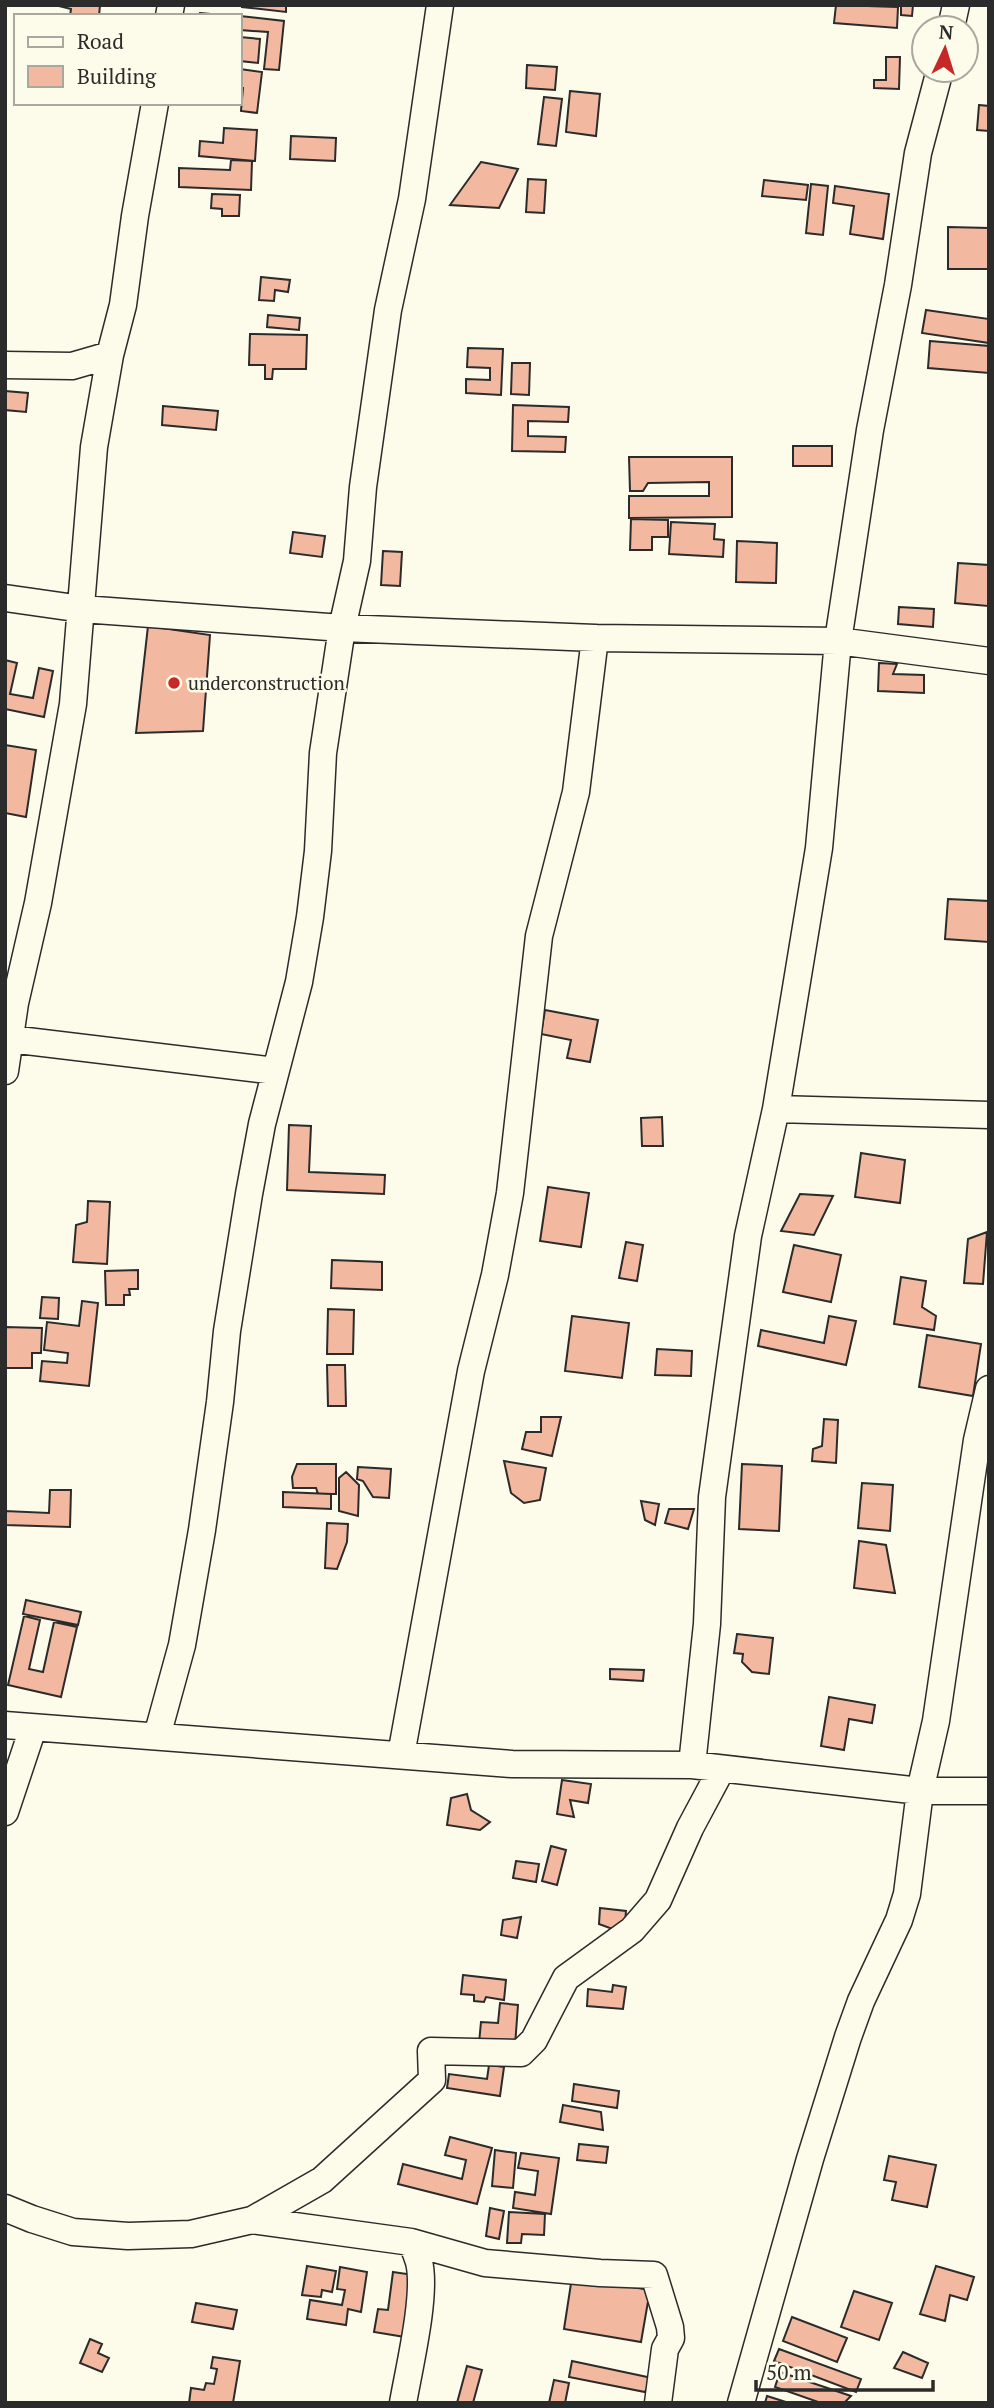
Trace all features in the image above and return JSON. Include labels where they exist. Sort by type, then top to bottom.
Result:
[{"type":"street","points":[[157,1737],[182,1644],[202,1530],[227,1331],[249,1194],[275,1072],[299,982],[310,917],[318,851],[323,753],[342,628],[357,561],[363,488],[388,310],[412,199],[440,5]]},
{"type":"street","points":[[692,1765],[707,1624],[712,1497],[748,1236],[776,1109],[818,848],[838,641],[870,430],[898,285],[914,176],[937,84]]},
{"type":"street","points":[[5,1071],[15,1003],[38,903],[69,727],[82,609],[94,447],[110,355],[123,305],[155,105]]},
{"type":"street","points":[[5,365],[72,366],[110,355]]},
{"type":"street","points":[[5,598],[82,609],[342,628],[595,638],[838,641],[989,661]]},
{"type":"street","points":[[401,1755],[471,1371],[495,1275],[510,1193],[539,936],[576,792],[595,638]]},
{"type":"street","points":[[10,1039],[275,1072]]},
{"type":"street","points":[[776,1109],[989,1115]]},
{"type":"street","points":[[741,2403],[799,2197],[848,2037],[861,2001],[899,1920],[907,1894],[920,1791],[936,1721],[977,1440],[989,1389]]},
{"type":"street","points":[[5,1725],[512,1764],[692,1765],[920,1791],[989,1791]]},
{"type":"street","points":[[5,1812],[33,1728]]},
{"type":"street","points":[[5,2207],[73,2232],[128,2236],[191,2234],[252,2220],[322,2179],[432,2080],[431,2051],[521,2053],[534,2040],[566,1978],[632,1930],[657,1900],[690,1828],[721,1770]]},
{"type":"street","points":[[252,2220],[411,2242],[485,2263],[654,2275],[670,2326],[671,2338],[665,2349],[658,2403]]},
{"type":"street","points":[[403,2403],[421,2276],[419,2261],[411,2242]]},
{"type":"building","points":[[55,5],[100,5],[99,14],[70,14],[71,9]]},
{"type":"building","points":[[286,5],[286,12],[242,7]]},
{"type":"building","points":[[836,5],[898,7],[897,28],[834,23]]},
{"type":"building","points":[[901,5],[913,5],[910,16],[901,15]]},
{"type":"building","points":[[242,16],[284,21],[279,70],[264,69],[268,32],[242,30]]},
{"type":"building","points":[[242,37],[260,39],[258,63],[242,61]]},
{"type":"building","points":[[886,57],[900,57],[899,89],[874,88],[874,80],[886,80]]},
{"type":"building","points":[[527,65],[557,67],[555,90],[526,88]]},
{"type":"building","points":[[242,69],[262,72],[257,113],[241,111]]},
{"type":"building","points":[[570,91],[600,94],[596,136],[566,132]]},
{"type":"building","points":[[544,97],[562,99],[556,146],[538,144]]},
{"type":"building","points":[[979,105],[989,106],[989,131],[977,130]]},
{"type":"building","points":[[224,128],[257,130],[255,161],[199,156],[200,141],[223,143]]},
{"type":"building","points":[[291,136],[336,138],[335,161],[290,159]]},
{"type":"building","points":[[231,160],[252,161],[251,190],[179,187],[179,168],[230,170]]},
{"type":"building","points":[[481,162],[518,169],[499,208],[450,205]]},
{"type":"building","points":[[528,179],[546,180],[544,213],[526,212]]},
{"type":"building","points":[[764,180],[808,185],[806,200],[762,196]]},
{"type":"building","points":[[811,184],[828,186],[823,235],[806,233]]},
{"type":"building","points":[[835,186],[889,194],[883,239],[850,234],[854,206],[833,203]]},
{"type":"building","points":[[212,194],[240,195],[239,216],[222,216],[222,209],[211,208]]},
{"type":"building","points":[[948,227],[989,228],[989,269],[948,269]]},
{"type":"building","points":[[261,277],[290,280],[288,292],[275,290],[274,301],[259,300]]},
{"type":"building","points":[[926,310],[989,319],[989,343],[922,333]]},
{"type":"building","points":[[268,315],[300,318],[299,330],[267,327]]},
{"type":"building","points":[[250,334],[307,335],[306,369],[273,369],[272,379],[265,379],[265,365],[249,365]]},
{"type":"building","points":[[930,341],[989,346],[989,373],[928,368]]},
{"type":"building","points":[[468,348],[503,349],[501,395],[466,393],[466,379],[490,380],[490,368],[467,367]]},
{"type":"building","points":[[512,363],[530,363],[529,395],[511,394]]},
{"type":"building","points":[[5,391],[28,393],[26,412],[5,410]]},
{"type":"building","points":[[513,405],[569,407],[568,422],[528,421],[528,436],[566,437],[565,452],[512,451]]},
{"type":"building","points":[[163,406],[218,411],[216,430],[162,425]]},
{"type":"building","points":[[793,446],[832,446],[832,466],[793,466]]},
{"type":"building","points":[[629,457],[732,457],[732,517],[629,518],[629,496],[709,496],[709,482],[648,483],[643,491],[630,491]]},
{"type":"building","points":[[631,519],[668,520],[668,537],[652,537],[652,550],[630,550]]},
{"type":"building","points":[[671,522],[715,524],[714,539],[724,540],[723,557],[669,554]]},
{"type":"building","points":[[293,532],[325,536],[322,557],[290,553]]},
{"type":"building","points":[[737,541],[777,543],[776,583],[736,582]]},
{"type":"building","points":[[383,551],[402,552],[400,586],[381,585]]},
{"type":"building","points":[[958,563],[989,565],[988,606],[955,603]]},
{"type":"building","points":[[899,607],[934,609],[933,627],[898,624]]},
{"type":"building","name":"underconstruction","points":[[148,626],[210,635],[203,731],[136,733]]},
{"type":"building","points":[[5,660],[17,663],[10,694],[33,698],[39,668],[53,671],[44,717],[5,709]]},
{"type":"building","points":[[879,663],[897,664],[893,674],[924,675],[924,693],[878,691]]},
{"type":"building","points":[[5,745],[36,750],[26,817],[5,813]]},
{"type":"building","points":[[948,899],[989,901],[989,942],[945,939]]},
{"type":"building","points":[[545,1010],[598,1020],[590,1062],[567,1058],[571,1040],[541,1034]]},
{"type":"building","points":[[662,1117],[663,1146],[642,1146],[641,1118]]},
{"type":"building","points":[[289,1125],[311,1126],[309,1172],[385,1175],[384,1194],[287,1190]]},
{"type":"building","points":[[861,1153],[905,1160],[900,1203],[855,1197]]},
{"type":"building","points":[[548,1187],[589,1193],[581,1247],[540,1241]]},
{"type":"building","points":[[800,1194],[833,1196],[814,1235],[781,1231]]},
{"type":"building","points":[[88,1201],[110,1202],[107,1264],[73,1262],[76,1225],[87,1222]]},
{"type":"building","points":[[987,1232],[983,1284],[964,1283],[968,1239]]},
{"type":"building","points":[[626,1242],[643,1245],[637,1281],[619,1278]]},
{"type":"building","points":[[794,1245],[841,1255],[831,1302],[783,1292]]},
{"type":"building","points":[[332,1260],[382,1262],[382,1290],[331,1288]]},
{"type":"building","points":[[138,1270],[138,1289],[129,1289],[130,1295],[124,1295],[124,1305],[106,1305],[105,1271]]},
{"type":"building","points":[[901,1277],[926,1281],[922,1307],[936,1316],[934,1330],[894,1324]]},
{"type":"building","points":[[42,1297],[59,1298],[58,1319],[40,1318]]},
{"type":"building","points":[[82,1301],[98,1303],[89,1386],[40,1381],[42,1361],[67,1363],[68,1353],[44,1350],[47,1322],[79,1326]]},
{"type":"building","points":[[328,1309],[354,1310],[353,1354],[327,1354]]},
{"type":"building","points":[[572,1316],[629,1323],[622,1378],[565,1371]]},
{"type":"building","points":[[829,1316],[856,1321],[846,1365],[758,1346],[761,1330],[824,1343]]},
{"type":"building","points":[[5,1327],[42,1328],[41,1353],[32,1353],[32,1368],[5,1368]]},
{"type":"building","points":[[927,1335],[981,1344],[973,1396],[919,1387]]},
{"type":"building","points":[[657,1349],[692,1351],[691,1376],[655,1375]]},
{"type":"building","points":[[327,1365],[345,1365],[346,1406],[328,1406]]},
{"type":"building","points":[[541,1417],[561,1417],[552,1456],[522,1449],[526,1432],[541,1432]]},
{"type":"building","points":[[824,1419],[838,1420],[836,1463],[812,1461],[813,1449],[822,1446]]},
{"type":"building","points":[[504,1461],[546,1468],[540,1500],[524,1503],[511,1493]]},
{"type":"building","points":[[297,1464],[336,1464],[336,1494],[318,1494],[316,1488],[293,1488],[292,1477]]},
{"type":"building","points":[[742,1464],[782,1466],[779,1531],[739,1529]]},
{"type":"building","points":[[358,1467],[391,1469],[389,1498],[373,1497],[363,1481],[357,1479]]},
{"type":"building","points":[[346,1472],[359,1485],[358,1516],[339,1511],[339,1478]]},
{"type":"building","points":[[862,1483],[893,1485],[890,1531],[858,1528]]},
{"type":"building","points":[[50,1490],[71,1490],[70,1527],[5,1525],[5,1511],[49,1513]]},
{"type":"building","points":[[283,1492],[331,1494],[331,1509],[283,1507]]},
{"type":"building","points":[[641,1501],[659,1504],[655,1525],[645,1520]]},
{"type":"building","points":[[669,1509],[694,1509],[688,1529],[665,1523]]},
{"type":"building","points":[[327,1523],[348,1524],[347,1542],[337,1569],[325,1568]]},
{"type":"building","points":[[859,1541],[886,1545],[895,1593],[854,1588]]},
{"type":"building","points":[[26,1600],[81,1612],[78,1625],[23,1614]]},
{"type":"building","points":[[24,1616],[40,1620],[29,1669],[43,1672],[54,1622],[77,1627],[61,1697],[8,1685]]},
{"type":"building","points":[[737,1634],[773,1638],[769,1674],[752,1672],[742,1662],[743,1654],[734,1653]]},
{"type":"building","points":[[610,1669],[644,1670],[643,1681],[610,1679]]},
{"type":"building","points":[[829,1697],[875,1705],[872,1723],[849,1719],[844,1750],[821,1746]]},
{"type":"building","points":[[562,1780],[591,1784],[588,1803],[570,1800],[574,1817],[557,1814]]},
{"type":"building","points":[[467,1794],[471,1810],[490,1822],[480,1830],[447,1825],[451,1798]]},
{"type":"building","points":[[551,1846],[566,1850],[557,1885],[542,1881]]},
{"type":"building","points":[[516,1861],[539,1864],[536,1882],[513,1878]]},
{"type":"building","points":[[600,1908],[626,1911],[625,1923],[615,1930],[599,1924]]},
{"type":"building","points":[[521,1917],[517,1938],[501,1935],[503,1920]]},
{"type":"building","points":[[463,1975],[506,1980],[504,2000],[486,1997],[484,2002],[474,2001],[474,1995],[461,1994]]},
{"type":"building","points":[[613,1985],[626,1987],[623,2009],[587,2006],[588,1989],[612,1992]]},
{"type":"building","points":[[500,2003],[518,2005],[515,2046],[479,2043],[481,2022],[498,2023]]},
{"type":"building","points":[[489,2065],[504,2067],[500,2096],[447,2088],[449,2074],[487,2079]]},
{"type":"building","points":[[574,2084],[619,2091],[617,2108],[572,2101]]},
{"type":"building","points":[[563,2105],[601,2112],[603,2130],[560,2122]]},
{"type":"building","points":[[450,2137],[492,2148],[477,2204],[398,2184],[403,2164],[462,2179],[466,2160],[445,2155]]},
{"type":"building","points":[[579,2144],[608,2147],[606,2163],[577,2160]]},
{"type":"building","points":[[495,2150],[516,2153],[513,2188],[492,2186]]},
{"type":"building","points":[[521,2153],[559,2158],[551,2214],[513,2208],[515,2192],[535,2195],[538,2171],[518,2168]]},
{"type":"building","points":[[889,2156],[936,2165],[927,2207],[892,2200],[896,2182],[884,2180]]},
{"type":"building","points":[[490,2208],[504,2211],[499,2239],[486,2236]]},
{"type":"building","points":[[509,2212],[545,2214],[544,2235],[522,2234],[521,2243],[507,2243]]},
{"type":"building","points":[[307,2266],[336,2271],[332,2292],[322,2290],[321,2297],[302,2295]]},
{"type":"building","points":[[936,2266],[974,2277],[967,2300],[950,2295],[945,2321],[920,2314]]},
{"type":"building","points":[[340,2267],[367,2272],[361,2312],[348,2309],[346,2325],[307,2319],[310,2300],[342,2305],[345,2290],[337,2289]]},
{"type":"building","points":[[393,2272],[414,2275],[405,2337],[374,2332],[378,2309],[388,2310]]},
{"type":"building","points":[[572,2277],[650,2290],[641,2342],[564,2329]]},
{"type":"building","points":[[854,2291],[892,2303],[879,2340],[841,2327]]},
{"type":"building","points":[[196,2303],[237,2310],[233,2329],[192,2322]]},
{"type":"building","points":[[792,2317],[847,2338],[837,2362],[783,2341]]},
{"type":"building","points":[[90,2339],[102,2344],[98,2353],[109,2358],[102,2372],[80,2363]]},
{"type":"building","points":[[779,2349],[861,2379],[856,2392],[774,2361]]},
{"type":"building","points":[[903,2352],[928,2363],[922,2378],[894,2368]]},
{"type":"building","points":[[213,2357],[240,2361],[233,2403],[189,2403],[191,2388],[204,2390],[206,2383],[214,2384],[217,2369],[211,2368]]},
{"type":"building","points":[[572,2361],[652,2378],[645,2392],[569,2377]]},
{"type":"building","points":[[467,2366],[482,2370],[473,2403],[457,2403]]},
{"type":"building","points":[[780,2372],[851,2396],[844,2403],[821,2403],[775,2387]]},
{"type":"building","points":[[554,2380],[569,2383],[565,2403],[549,2403]]},
{"type":"building","points":[[767,2396],[789,2403],[765,2403]]},
{"type":"place","name":"underconstruction","points":[[174,683]]}]
